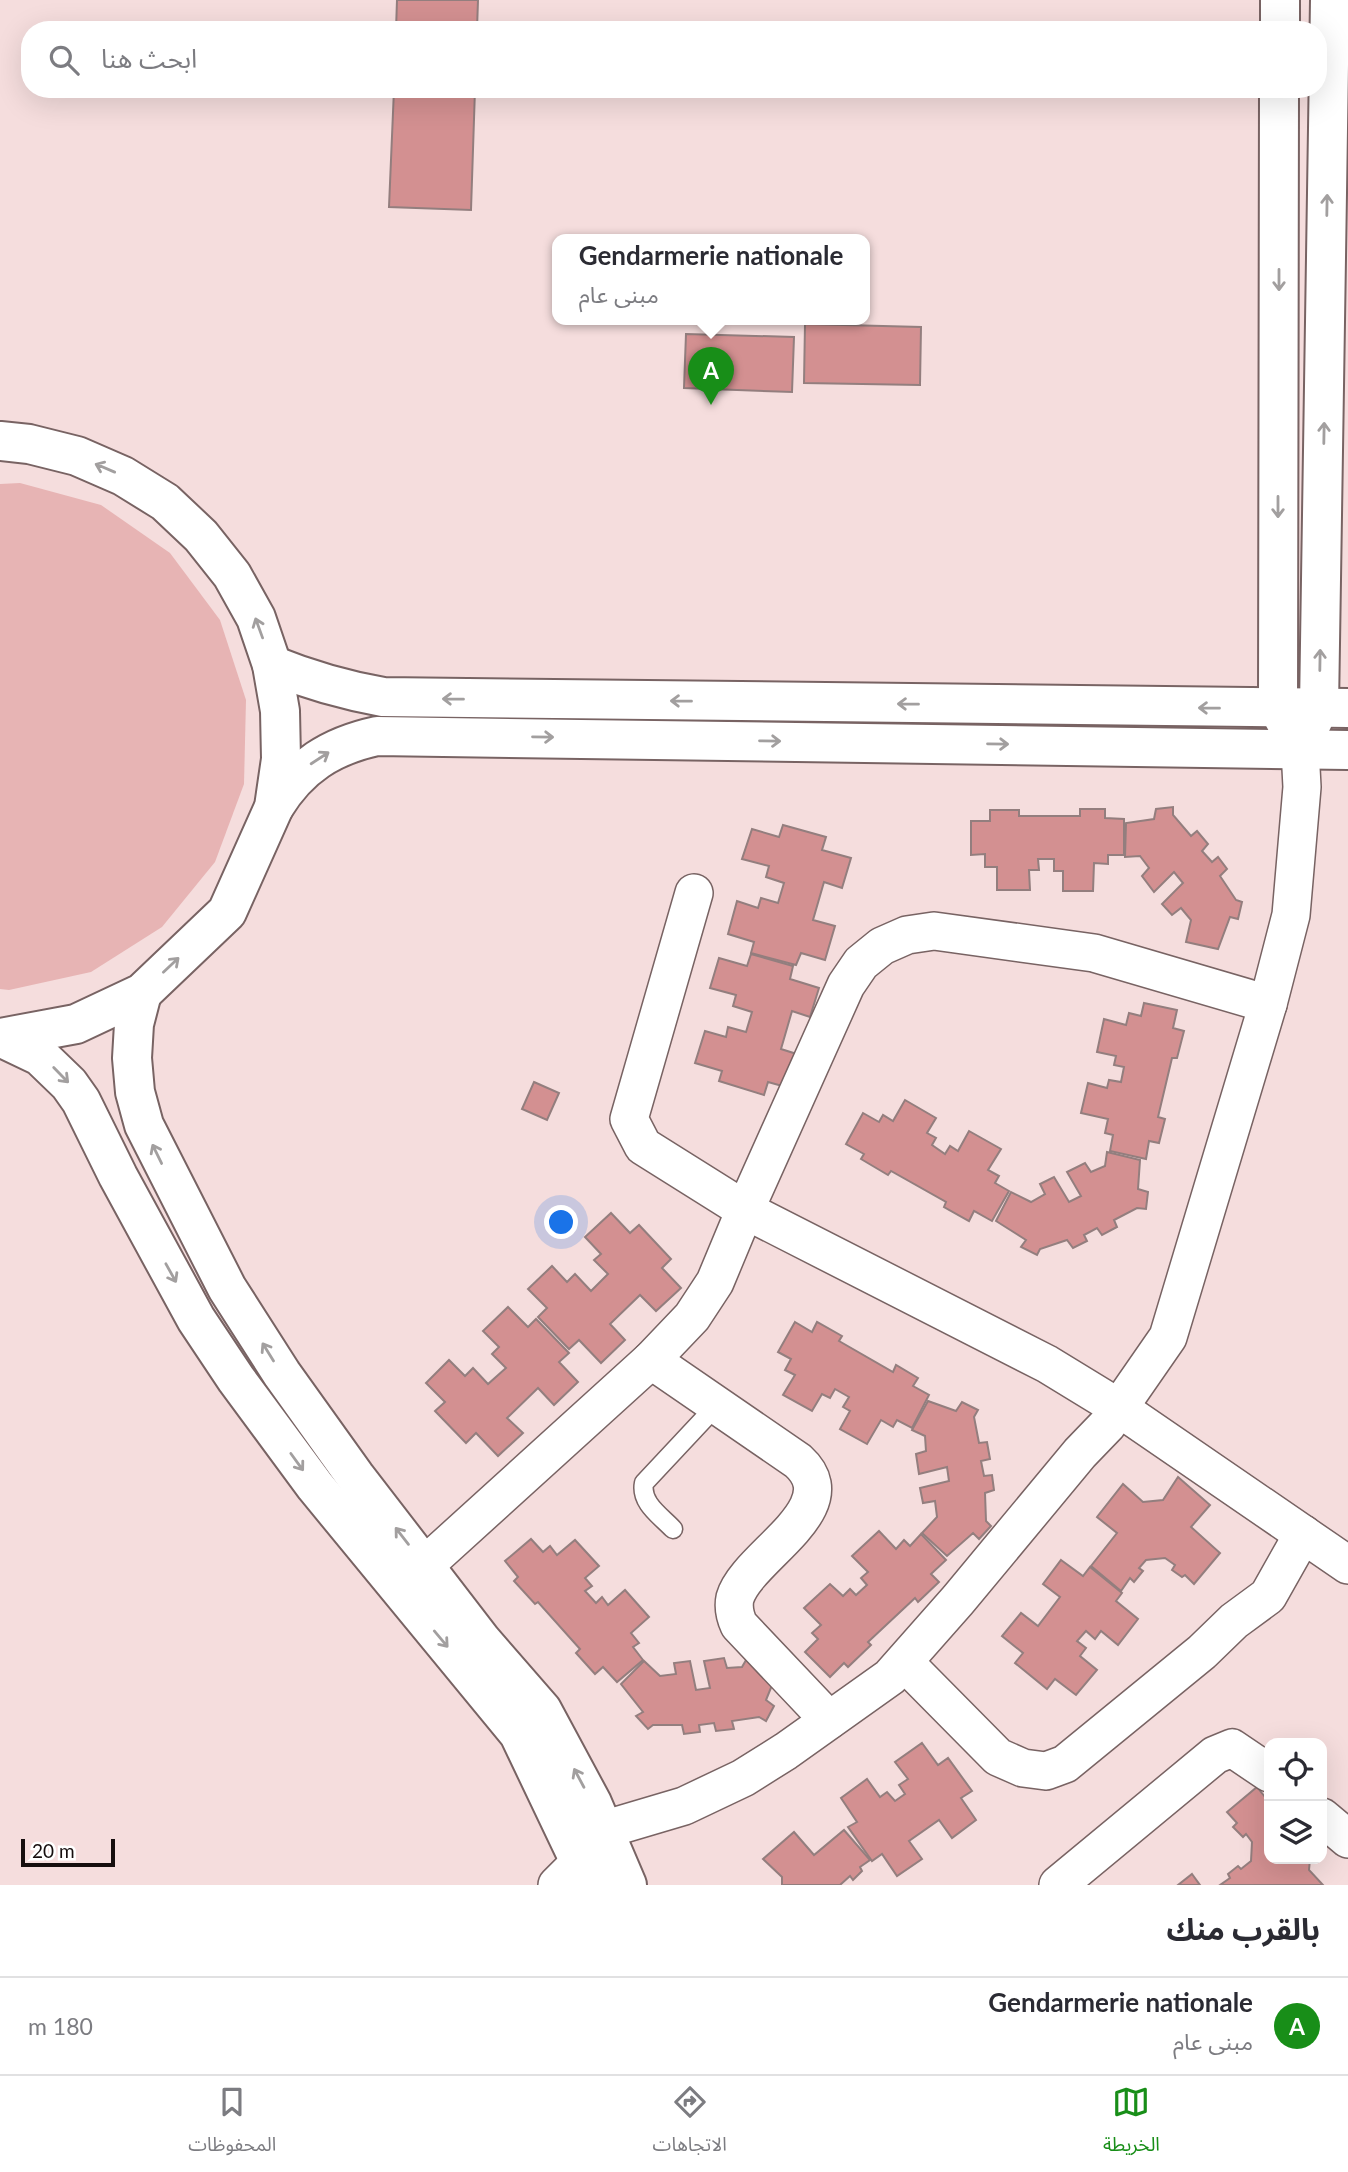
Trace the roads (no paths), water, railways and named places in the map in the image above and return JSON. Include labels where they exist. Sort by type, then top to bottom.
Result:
[{"type":"main road","points":[[1279,21],[1280,0]]},
{"type":"main road","points":[[1300,749],[1333,708],[1330,0]]},
{"type":"main road","points":[[1279,98],[1278,708],[1300,749]]},
{"type":"main road","points":[[0,441],[29,444],[77,456],[123,476],[165,502],[201,536],[232,575],[256,618],[272,665],[280,711],[281,759],[274,807]]},
{"type":"main road","points":[[272,665],[333,687],[383,697],[1333,708]]},
{"type":"main road","points":[[2,1038],[76,1024],[142,993],[227,912],[285,788],[317,758],[336,748],[377,736],[1348,750]]},
{"type":"main road","points":[[142,993],[134,1024],[132,1058],[144,1125],[227,1288],[282,1374],[355,1476],[482,1641],[542,1710],[592,1803],[627,1885]]},
{"type":"main road","points":[[2,1038],[40,1056],[69,1084],[81,1101],[118,1176],[196,1319],[236,1379],[315,1486],[519,1734],[576,1877]]},
{"type":"street","points":[[576,1877],[603,1830],[684,1806],[743,1778],[890,1677],[1080,1453],[1107,1425],[1168,1337],[1268,1004],[1291,915],[1302,787],[1300,749]]},
{"type":"street","points":[[694,893],[629,1119],[643,1146],[745,1210],[1047,1364],[1119,1408],[1348,1564]]},
{"type":"street","points":[[424,1566],[651,1360],[704,1301],[715,1282],[846,985],[861,963],[882,946],[907,935],[934,931],[1094,953],[1268,1004]]},
{"type":"street","points":[[651,1360],[798,1461],[805,1467],[813,1483],[812,1501],[808,1509],[741,1586],[734,1605],[739,1625],[829,1720]]},
{"type":"street","points":[[904,1662],[998,1757],[1023,1768],[1046,1770],[1065,1764],[1202,1652],[1234,1621],[1268,1596],[1303,1534]]},
{"type":"street","points":[[1058,1885],[1215,1755],[1232,1748],[1264,1770]]},
{"type":"street","points":[[1327,1821],[1348,1839]]},
{"type":"lane","points":[[673,1529],[648,1503],[643,1490],[644,1483],[717,1405]]},
{"type":"place","name":"Gendarmerie nationale","points":[[711,405]]}]
